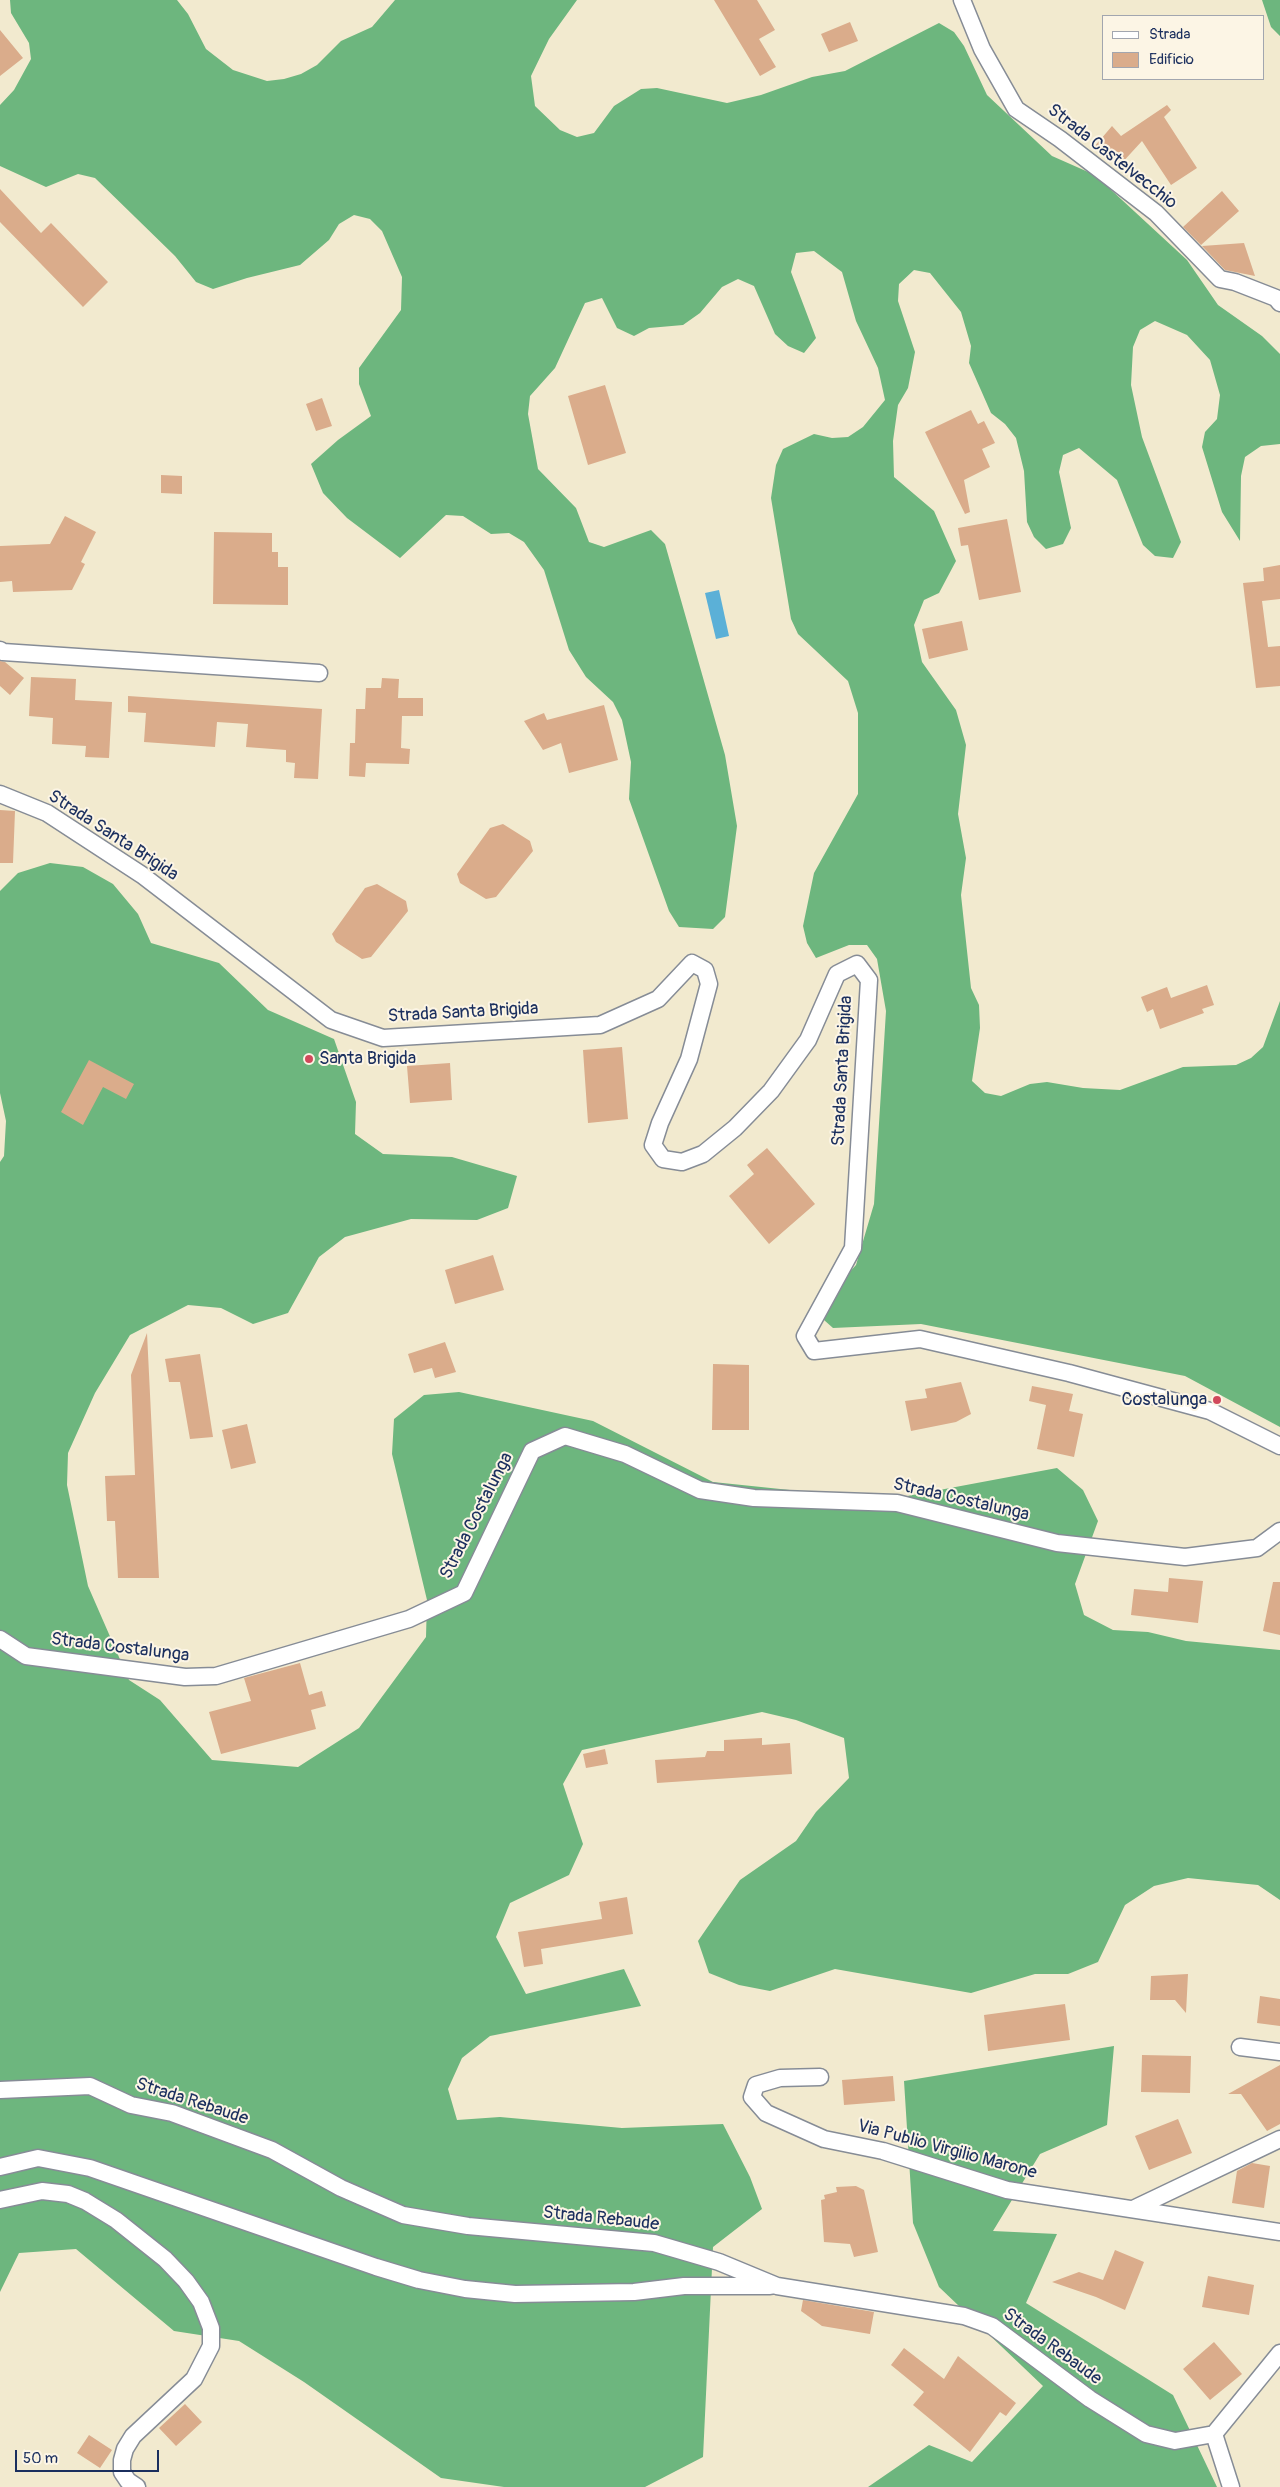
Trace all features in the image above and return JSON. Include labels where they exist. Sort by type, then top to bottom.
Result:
[{"type":"street","name":"Strada Castelvecchio","points":[[962,0],[982,49],[1016,109],[1060,139],[1156,213],[1220,278],[1252,288],[1276,298],[1280,303]]},
{"type":"street","points":[[0,650],[3,652],[319,673]]},
{"type":"street","name":"Strada Santa Brigida","points":[[0,794],[47,813],[142,875],[331,1020],[383,1038],[600,1025],[658,999],[692,963],[705,970],[709,984],[689,1059],[660,1123],[653,1145],[663,1159],[682,1162],[703,1154],[735,1128],[770,1091],[808,1040],[837,974],[857,964],[869,980],[853,1248],[805,1336],[814,1352],[920,1339],[1069,1374],[1210,1411],[1280,1446]]},
{"type":"street","name":"Strada Costalunga","points":[[0,1639],[26,1656],[185,1677],[216,1676],[409,1619],[464,1593],[532,1451],[565,1436],[625,1454],[700,1490],[754,1498],[897,1503],[1057,1543],[1185,1558],[1257,1548],[1280,1531]]},
{"type":"street","points":[[1240,2047],[1280,2052]]},
{"type":"street","name":"Via Publio Virgilio Marone","points":[[820,2077],[780,2078],[756,2085],[752,2097],[766,2114],[824,2139],[884,2151],[1007,2190],[1280,2232]]},
{"type":"street","name":"Strada Rebaude","points":[[0,2090],[90,2086],[131,2105],[172,2113],[272,2150],[341,2188],[403,2216],[468,2226],[654,2243],[719,2262],[777,2286],[964,2316],[992,2326],[1090,2399],[1146,2434],[1175,2440],[1214,2434]]},
{"type":"street","points":[[1133,2210],[1280,2139]]},
{"type":"street","points":[[0,2166],[38,2158],[90,2168],[376,2267],[419,2280],[465,2289],[515,2294],[634,2292],[684,2286],[777,2286]]},
{"type":"street","points":[[0,2200],[42,2191],[68,2194],[85,2201],[116,2220],[166,2259],[186,2281],[201,2302],[211,2328],[211,2346],[194,2379],[133,2436],[125,2449],[122,2460],[122,2472],[128,2481],[137,2487]]},
{"type":"street","points":[[1231,2487],[1214,2434],[1280,2352]]},
{"type":"green space","points":[[10,0],[177,0],[188,14],[206,49],[233,70],[267,81],[301,74],[317,65],[341,41],[372,27],[395,0],[577,0],[549,39],[531,76],[535,106],[560,130],[577,137],[594,133],[614,106],[641,89],[657,88],[727,103],[761,95],[812,77],[845,71],[939,23],[954,32],[964,46],[987,95],[1052,156],[1095,175],[1187,260],[1218,305],[1262,336],[1280,354],[1280,444],[1261,446],[1245,457],[1241,476],[1240,541],[1222,512],[1202,447],[1205,432],[1217,419],[1220,395],[1210,360],[1187,335],[1155,321],[1140,330],[1133,347],[1131,385],[1142,437],[1181,542],[1173,558],[1155,556],[1143,545],[1117,480],[1079,448],[1063,455],[1059,472],[1071,528],[1063,544],[1046,549],[1034,537],[1027,522],[1024,471],[1016,438],[1005,424],[991,413],[969,363],[971,346],[961,312],[930,273],[914,270],[899,284],[898,301],[915,352],[908,388],[898,405],[893,441],[894,477],[934,511],[956,561],[939,593],[924,600],[914,625],[922,662],[956,710],[966,745],[958,814],[966,858],[961,895],[971,988],[979,1005],[980,1028],[972,1081],[985,1093],[1001,1096],[1030,1084],[1047,1082],[1083,1088],[1120,1090],[1183,1067],[1236,1065],[1251,1058],[1263,1047],[1280,1001],[1280,1427],[1185,1376],[921,1324],[833,1328],[824,1320],[845,1277],[856,1265],[874,1204],[886,1011],[877,959],[867,945],[849,945],[816,958],[807,943],[803,926],[814,873],[858,794],[858,713],[848,681],[798,634],[791,619],[771,498],[776,465],[783,449],[814,434],[832,438],[848,437],[863,427],[885,400],[878,368],[856,321],[842,272],[814,251],[796,253],[791,272],[816,338],[804,353],[788,346],[775,334],[754,286],[738,279],[722,287],[700,313],[683,325],[649,328],[634,336],[617,328],[602,298],[585,303],[555,368],[530,396],[528,414],[538,469],[576,508],[589,542],[604,547],[651,530],[665,544],[725,755],[737,826],[725,917],[713,929],[679,927],[669,911],[629,799],[631,762],[622,720],[613,702],[586,677],[569,650],[544,570],[524,542],[509,533],[491,534],[463,516],[446,515],[400,558],[347,518],[323,493],[311,464],[338,440],[371,416],[359,384],[359,368],[401,310],[402,277],[382,231],[370,219],[354,215],[339,224],[329,240],[300,265],[247,278],[213,289],[196,282],[175,256],[95,178],[78,174],[46,187],[0,166],[0,105],[14,90],[31,59],[29,43],[11,13]]},
{"type":"green space","points":[[1262,0],[1280,0],[1280,36],[1271,27]]},
{"type":"green space","points":[[50,863],[83,867],[113,884],[138,914],[151,943],[219,963],[268,1010],[334,1039],[356,1102],[355,1134],[383,1154],[452,1157],[517,1176],[508,1208],[477,1220],[411,1219],[345,1237],[319,1257],[288,1313],[253,1324],[221,1308],[188,1305],[130,1335],[95,1393],[68,1453],[67,1485],[88,1586],[129,1680],[160,1700],[212,1760],[298,1767],[359,1728],[426,1637],[427,1600],[392,1454],[394,1419],[424,1395],[459,1392],[593,1421],[713,1482],[886,1500],[1057,1468],[1083,1490],[1098,1521],[1075,1584],[1084,1615],[1113,1630],[1148,1632],[1186,1641],[1280,1650],[1280,1900],[1258,1885],[1188,1878],[1154,1886],[1125,1905],[1098,1962],[1068,1974],[1035,1974],[971,1993],[835,1969],[770,1991],[739,1985],[709,1973],[698,1941],[740,1880],[796,1841],[816,1812],[849,1778],[844,1738],[796,1720],[762,1712],[582,1750],[563,1784],[583,1844],[569,1875],[510,1903],[496,1937],[526,1994],[624,1969],[641,2006],[490,2036],[462,2058],[448,2089],[457,2120],[500,2117],[622,2128],[723,2124],[750,2177],[762,2209],[713,2247],[703,2457],[645,2487],[504,2487],[441,2478],[304,2382],[239,2341],[174,2331],[76,2249],[19,2253],[0,2292],[0,1162],[4,1156],[6,1121],[0,1093],[0,891],[18,873]]},
{"type":"green space","points":[[1114,2046],[1107,2125],[1040,2154],[993,2231],[1057,2234],[1026,2303],[1173,2395],[1217,2487],[868,2487],[929,2445],[972,2462],[1043,2386],[939,2287],[913,2223],[904,2081]]},
{"type":"water","points":[[719,590],[729,636],[716,639],[705,593]]},
{"type":"building","points":[[714,0],[757,0],[775,30],[759,39],[776,67],[760,76]]},
{"type":"building","points":[[850,22],[858,41],[829,52],[821,34]]},
{"type":"building","points":[[0,30],[23,58],[0,76]]},
{"type":"building","points":[[1167,105],[1171,110],[1164,117],[1197,168],[1171,185],[1142,141],[1120,165],[1095,146],[1112,126],[1121,136]]},
{"type":"building","points":[[0,189],[41,233],[51,223],[108,282],[83,307],[0,222]]},
{"type":"building","points":[[1222,191],[1239,211],[1201,245],[1183,227]]},
{"type":"building","points":[[1244,243],[1255,276],[1225,270],[1202,246]]},
{"type":"building","points":[[605,385],[626,453],[588,465],[568,396]]},
{"type":"building","points":[[322,398],[332,426],[316,431],[306,404]]},
{"type":"building","points":[[971,410],[978,424],[984,421],[995,443],[982,449],[990,467],[964,480],[970,512],[965,514],[925,432]]},
{"type":"building","points":[[161,475],[182,476],[182,494],[161,493]]},
{"type":"building","points":[[65,516],[96,532],[81,562],[85,564],[72,590],[13,592],[12,581],[0,582],[0,546],[50,544]]},
{"type":"building","points":[[1007,519],[1021,592],[979,600],[968,545],[961,546],[958,528]]},
{"type":"building","points":[[214,532],[272,533],[272,552],[278,552],[278,567],[288,567],[288,605],[213,604]]},
{"type":"building","points":[[1280,565],[1280,599],[1262,601],[1268,647],[1280,646],[1280,686],[1256,688],[1243,583],[1264,581],[1263,568]]},
{"type":"building","points":[[962,621],[968,650],[929,659],[922,629]]},
{"type":"building","points":[[0,661],[5,662],[24,678],[10,695],[0,686]]},
{"type":"building","points":[[31,677],[76,679],[75,700],[112,702],[109,758],[85,757],[86,746],[52,744],[53,718],[29,716]]},
{"type":"building","points":[[382,678],[399,679],[398,698],[423,698],[423,716],[402,716],[401,748],[410,749],[409,764],[366,763],[365,777],[349,776],[350,743],[355,743],[356,709],[365,709],[366,688],[381,688]]},
{"type":"building","points":[[128,696],[322,709],[318,779],[294,778],[295,763],[286,762],[286,750],[246,747],[248,724],[217,722],[215,747],[144,742],[146,713],[128,712]]},
{"type":"building","points":[[604,705],[618,760],[569,773],[561,743],[543,750],[524,721],[544,713],[547,720]]},
{"type":"building","points":[[0,810],[15,811],[13,863],[0,863]]},
{"type":"building","points":[[503,824],[530,841],[533,851],[496,897],[486,899],[460,883],[457,874],[490,828]]},
{"type":"building","points":[[377,884],[406,901],[408,911],[371,957],[362,959],[336,942],[332,934],[365,888]]},
{"type":"building","points":[[1207,985],[1214,1005],[1202,1009],[1204,1013],[1160,1029],[1153,1009],[1147,1012],[1141,997],[1167,987],[1171,998]]},
{"type":"building","points":[[622,1047],[628,1119],[588,1123],[583,1050]]},
{"type":"building","points":[[89,1060],[134,1084],[126,1099],[103,1087],[83,1125],[61,1112]]},
{"type":"building","points":[[450,1063],[452,1100],[410,1103],[407,1066]]},
{"type":"building","points":[[767,1148],[815,1204],[769,1244],[729,1196],[754,1174],[747,1165]]},
{"type":"building","points":[[493,1255],[504,1290],[455,1304],[445,1270]]},
{"type":"building","points":[[147,1333],[159,1578],[118,1578],[115,1521],[107,1521],[105,1476],[135,1475],[131,1375]]},
{"type":"building","points":[[445,1342],[456,1372],[435,1378],[432,1368],[414,1373],[408,1354]]},
{"type":"building","points":[[200,1354],[213,1437],[190,1439],[180,1382],[169,1382],[165,1359]]},
{"type":"building","points":[[713,1364],[749,1365],[749,1430],[712,1430]]},
{"type":"building","points":[[961,1382],[971,1414],[956,1422],[911,1431],[905,1401],[927,1398],[925,1389]]},
{"type":"building","points":[[1032,1386],[1073,1394],[1069,1411],[1083,1414],[1074,1457],[1037,1449],[1046,1405],[1029,1401]]},
{"type":"building","points":[[247,1424],[256,1463],[231,1469],[222,1430]]},
{"type":"building","points":[[1169,1578],[1203,1581],[1198,1623],[1131,1615],[1134,1589],[1168,1592]]},
{"type":"building","points":[[1273,1582],[1280,1582],[1280,1635],[1263,1631]]},
{"type":"building","points":[[300,1663],[309,1695],[322,1691],[326,1706],[311,1710],[316,1729],[221,1754],[209,1712],[251,1701],[244,1678]]},
{"type":"building","points":[[762,1738],[762,1745],[790,1743],[792,1774],[657,1783],[655,1760],[705,1757],[707,1751],[724,1751],[724,1740]]},
{"type":"building","points":[[605,1749],[608,1764],[586,1768],[583,1754]]},
{"type":"building","points":[[627,1897],[633,1934],[541,1949],[543,1964],[524,1967],[518,1932],[602,1919],[599,1902]]},
{"type":"building","points":[[1188,1974],[1186,2013],[1175,2000],[1150,2000],[1151,1976]]},
{"type":"building","points":[[1260,1996],[1280,1999],[1280,2026],[1257,2023]]},
{"type":"building","points":[[1065,2004],[1070,2040],[988,2051],[984,2015]]},
{"type":"building","points":[[1142,2055],[1191,2056],[1190,2093],[1141,2092]]},
{"type":"building","points":[[1280,2065],[1280,2124],[1267,2131],[1241,2094],[1228,2094]]},
{"type":"building","points":[[893,2076],[895,2101],[844,2105],[842,2080]]},
{"type":"building","points":[[1178,2119],[1192,2153],[1149,2170],[1135,2136]]},
{"type":"building","points":[[1252,2163],[1270,2166],[1264,2208],[1232,2203],[1237,2171]]},
{"type":"building","points":[[856,2186],[864,2190],[878,2252],[854,2257],[850,2244],[824,2242],[821,2200],[825,2199],[824,2195],[837,2192],[836,2187]]},
{"type":"building","points":[[1115,2250],[1144,2262],[1125,2310],[1096,2297],[1052,2282],[1079,2272],[1103,2280]]},
{"type":"building","points":[[1208,2276],[1254,2285],[1249,2315],[1202,2307]]},
{"type":"building","points":[[803,2300],[874,2312],[870,2334],[822,2326],[801,2311]]},
{"type":"building","points":[[1214,2342],[1242,2374],[1210,2400],[1183,2369]]},
{"type":"building","points":[[904,2348],[944,2379],[958,2356],[1016,2403],[1006,2416],[1000,2412],[970,2452],[913,2405],[924,2392],[891,2365]]},
{"type":"building","points":[[185,2404],[202,2422],[176,2446],[159,2428]]},
{"type":"building","points":[[89,2435],[112,2450],[100,2468],[77,2453]]},
{"type":"place","name":"Santa Brigida","points":[[309,1059]]},
{"type":"place","name":"Costalunga","points":[[1217,1400]]}]
